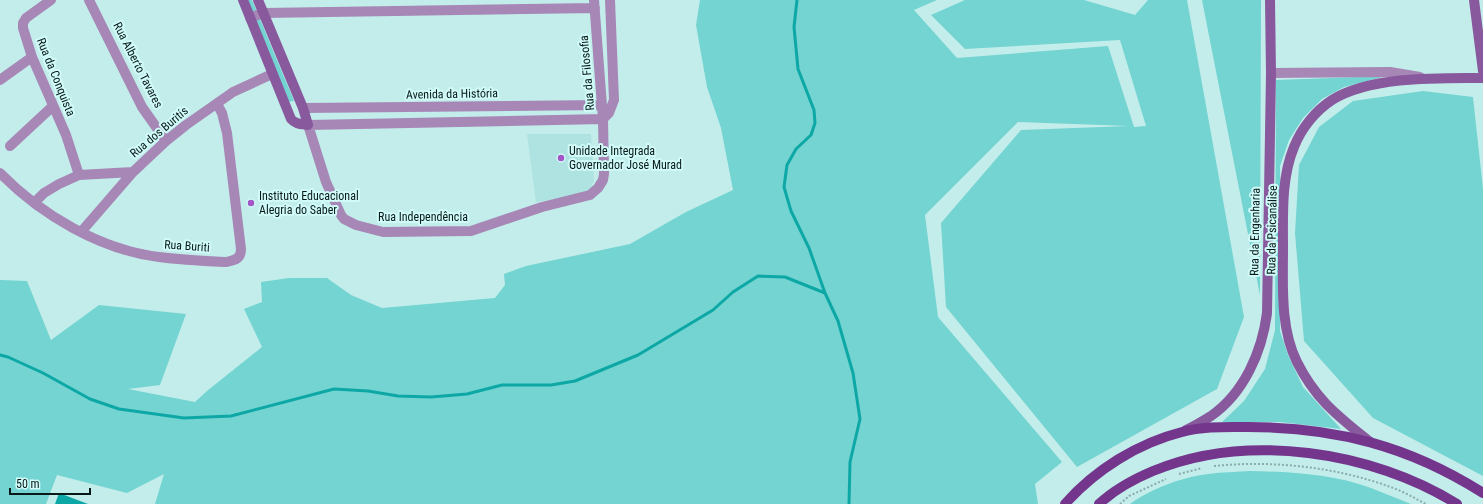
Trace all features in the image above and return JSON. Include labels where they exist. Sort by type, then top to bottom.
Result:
[{"type":"main road","points":[[1065,504],[1082,486],[1108,466],[1150,444],[1184,431],[1209,428],[1280,427],[1329,433],[1370,442],[1432,464],[1483,493]]},
{"type":"main road","points":[[1100,504],[1124,484],[1166,466],[1205,454],[1252,449],[1328,456],[1372,467],[1424,486],[1457,504]]},
{"type":"street","name":"Rua da Conquista","points":[[51,0],[26,18],[23,23],[23,28],[32,57],[66,136],[79,176]]},
{"type":"street","name":"Rua Alberto Tavares","points":[[89,0],[142,107],[166,141]]},
{"type":"street","points":[[243,0],[291,119],[298,124],[604,119]]},
{"type":"street","points":[[258,0],[303,108],[308,125]]},
{"type":"street","name":"Rua da Filosofia","points":[[604,119],[609,113],[614,100],[610,0]]},
{"type":"street","name":"Rua da Engenharia","points":[[1184,431],[1212,416],[1240,386],[1252,368],[1260,349],[1265,330],[1267,313],[1271,73],[1270,0]]},
{"type":"street","points":[[1474,0],[1483,71]]},
{"type":"street","points":[[250,18],[263,13],[594,4]]},
{"type":"street","name":"Rua da Filosofia","points":[[594,4],[604,119]]},
{"type":"street","points":[[0,80],[32,57]]},
{"type":"street","name":"Rua da Psicanálise","points":[[1271,73],[1390,72],[1425,78]]},
{"type":"street","name":"Rua dos Buritís","points":[[81,232],[133,172],[166,141],[233,92],[272,74]]},
{"type":"street","name":"Rua da Psicanálise","points":[[1370,442],[1338,417],[1316,393],[1297,360],[1291,344],[1286,322],[1283,282],[1283,216],[1286,173],[1294,146],[1302,130],[1320,110],[1332,100],[1351,91],[1367,86],[1425,78],[1483,78]]},
{"type":"street","name":"Rua Buriti","points":[[0,173],[17,190],[34,203],[81,232],[111,245],[159,257],[226,262],[238,259],[241,254],[241,249],[227,132],[222,113],[217,104]]},
{"type":"street","name":"Avenida da História","points":[[303,108],[602,105]]},
{"type":"street","points":[[10,146],[53,106]]},
{"type":"street","name":"Rua Independência","points":[[308,125],[326,182],[344,219],[356,225],[383,232],[427,232],[471,230],[542,207],[590,195],[598,188],[604,174],[604,119]]},
{"type":"street","points":[[34,203],[44,193],[54,187],[79,176],[133,172]]},
{"type":"path","points":[[1176,475],[1209,467],[1240,464],[1296,465],[1347,474],[1396,489],[1426,504]]},
{"type":"path","points":[[1120,504],[1129,496],[1169,477]]},
{"type":"shaded area","points":[[247,0],[252,0],[294,101],[287,102]]},
{"type":"shaded area","points":[[700,0],[937,0],[914,10],[957,58],[1108,46],[1134,127],[1146,126],[1120,40],[965,49],[931,15],[965,0],[1084,0],[1135,15],[1148,0],[1187,0],[1244,317],[1217,389],[1077,467],[946,307],[941,223],[1021,130],[1129,126],[1018,122],[925,215],[938,317],[1062,462],[1035,484],[1038,504],[155,504],[164,474],[127,493],[57,475],[46,504],[0,504],[0,280],[27,281],[51,340],[99,305],[186,314],[160,385],[128,389],[195,402],[262,347],[244,309],[262,302],[261,282],[289,278],[327,278],[351,295],[382,308],[495,298],[505,285],[504,274],[526,266],[630,244],[686,212],[733,190],[721,128],[707,87],[696,25]]},
{"type":"shaded area","points":[[1202,0],[1261,0],[1260,295]]},
{"type":"shaded area","points":[[1386,76],[1344,87],[1322,99],[1303,118],[1289,140],[1280,166],[1280,331],[1288,355],[1303,387],[1341,429],[1280,422],[1222,422],[1244,401],[1265,369],[1275,330],[1276,80]]},
{"type":"shaded area","points":[[1423,91],[1473,97],[1483,189],[1483,476],[1373,418],[1304,341],[1295,233],[1299,165],[1319,127],[1353,101]]},
{"type":"shaded area","name":"Unidade Integrada Governador José Murad","points":[[527,134],[591,134],[594,181],[588,194],[536,202]]},
{"type":"shaded area","points":[[1251,471],[1297,473],[1357,483],[1411,504],[1130,504],[1147,493],[1167,484],[1188,478],[1213,473]]},
{"type":"shaded area","points":[[59,493],[88,504],[55,504]]},
{"type":"waterway","points":[[797,0],[794,27],[798,69],[814,110],[815,123],[811,135],[796,149],[787,165],[784,187],[791,211],[809,248],[825,293]]},
{"type":"waterway","points":[[0,355],[8,357],[43,373],[90,399],[119,409],[184,418],[231,416],[334,389],[368,391],[398,396],[431,397],[467,394],[502,385],[551,385],[575,381],[638,355],[713,310],[733,292],[758,276],[785,277],[825,293],[838,321],[853,373],[860,419],[850,462],[849,504]]},
{"type":"place","name":"Unidade Integrada Governador José Murad","points":[[561,158]]},
{"type":"place","name":"Instituto Educacional Alegria do Saber","points":[[251,203]]}]
